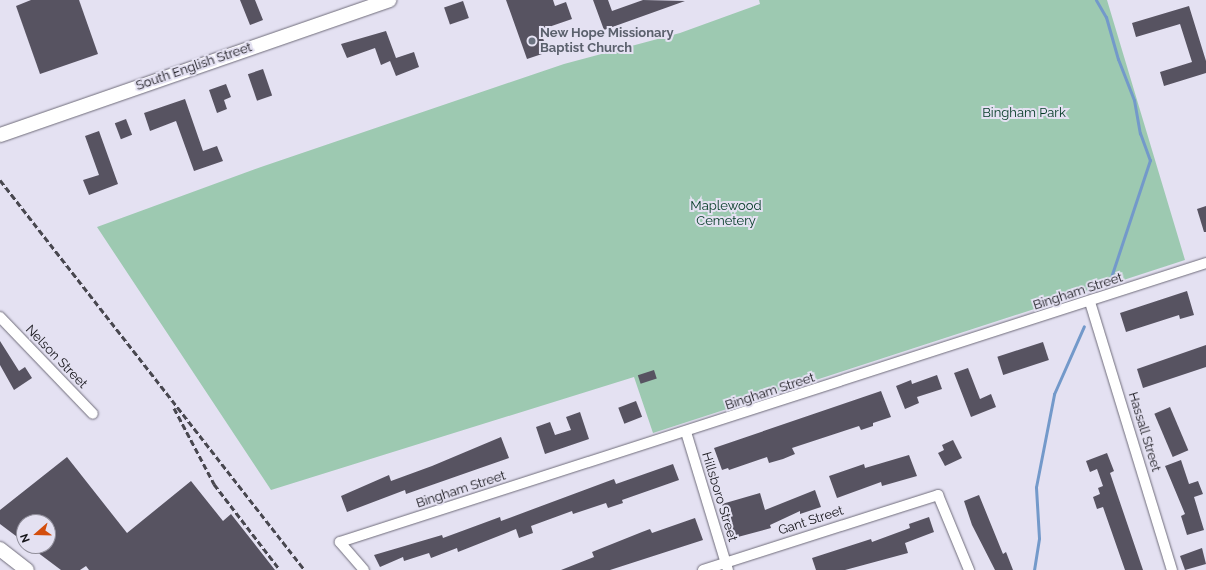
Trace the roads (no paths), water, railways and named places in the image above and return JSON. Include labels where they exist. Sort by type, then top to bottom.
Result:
[{"type":"street","name":"South English Street","points":[[0,135],[389,0]]},
{"type":"street","name":"Bingham Street","points":[[364,570],[340,542],[1206,264]]},
{"type":"street","name":"Hassall Street","points":[[1090,302],[1172,570]]},
{"type":"street","name":"Nelson Street","points":[[1,321],[93,414]]},
{"type":"street","name":"Hillsboro Street","points":[[686,432],[727,566]]},
{"type":"street","name":"Gant Street","points":[[703,570],[727,566],[928,496],[938,495],[969,570]]},
{"type":"street","points":[[0,549],[27,570]]},
{"type":"waterway","points":[[1096,0],[1106,17],[1118,59],[1134,100],[1140,133],[1150,160],[1111,277]]},
{"type":"waterway","points":[[1034,570],[1039,538],[1036,487],[1054,394],[1084,326]]},
{"type":"railway","points":[[0,180],[305,570]]},
{"type":"railway","points":[[174,408],[214,484],[280,570]]},
{"type":"place","name":"New Hope Missionary Baptist Church","points":[[532,41]]},
{"type":"park label","name":"Bingham Park","points":[[1024,113]]},
{"type":"park label","name":"Maplewood Cemetery","points":[[726,214]]}]
